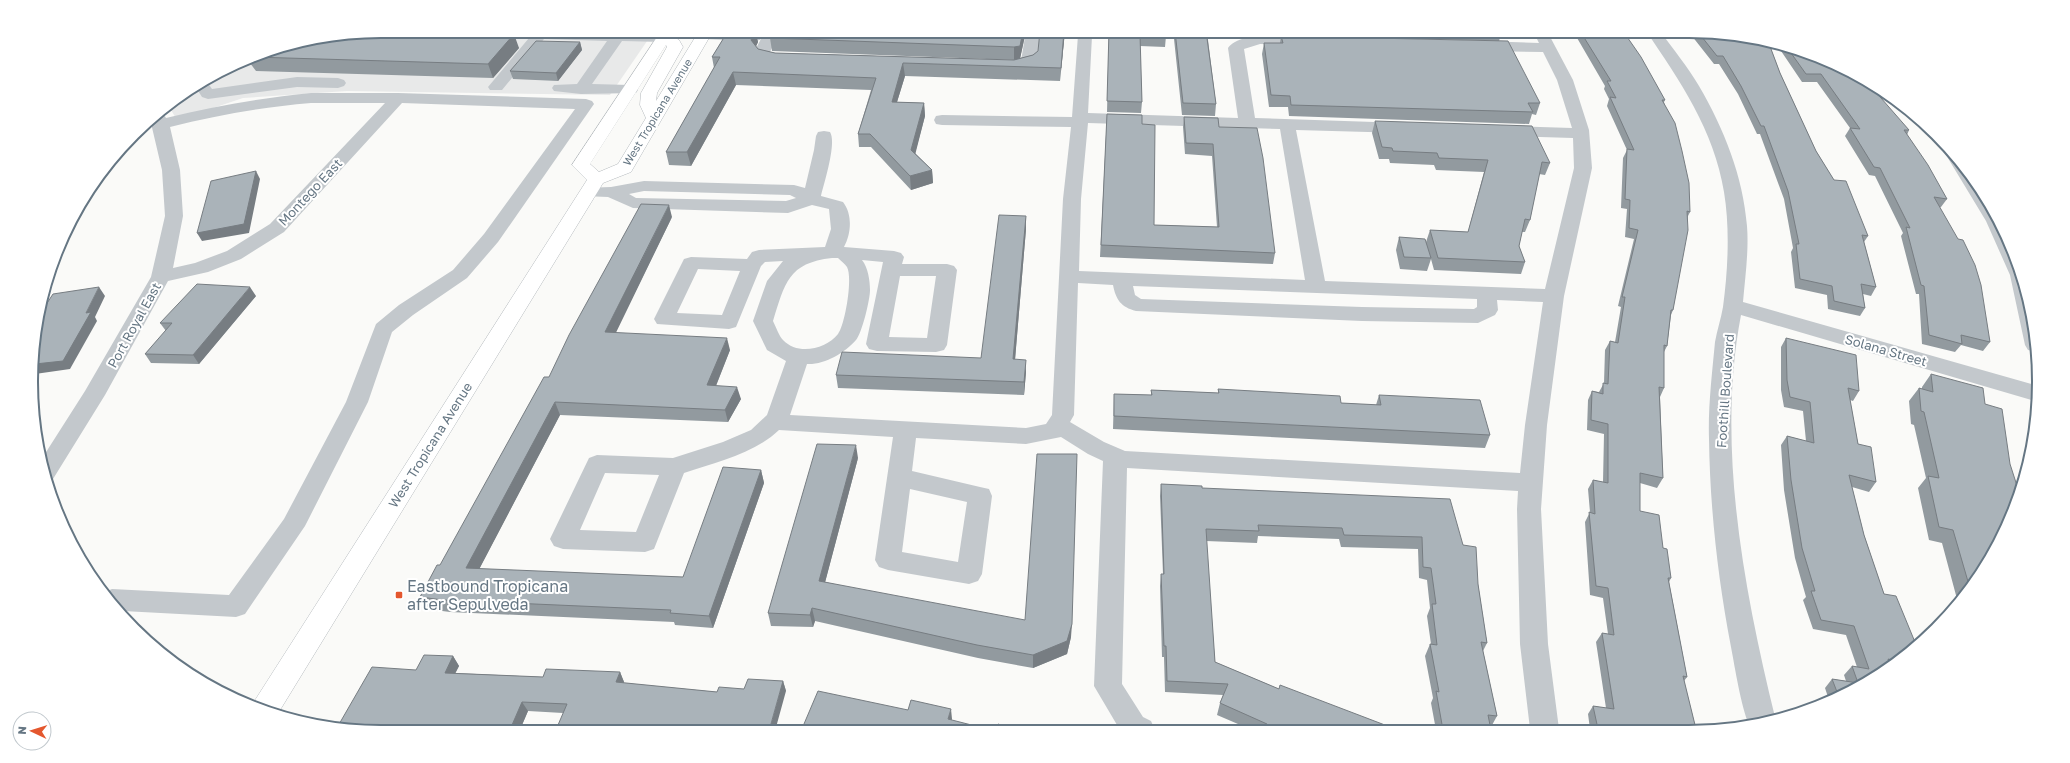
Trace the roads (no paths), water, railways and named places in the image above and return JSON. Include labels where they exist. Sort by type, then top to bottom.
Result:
[{"type":"main road","points":[[599,188],[581,165],[663,38]]},
{"type":"main road","points":[[654,118],[648,105],[649,93],[675,47],[674,43],[670,38]]},
{"type":"main road","name":"West Tropicana Avenue","points":[[267,705],[599,188],[625,168],[702,38]]},
{"type":"street","points":[[496,87],[536,38]]},
{"type":"street","points":[[581,89],[617,38]]},
{"type":"street","points":[[769,38],[762,52],[766,57],[801,59]]},
{"type":"street","points":[[991,66],[1018,66],[1028,63],[1033,38]]},
{"type":"street","points":[[774,422],[1026,436],[1053,431],[1063,415],[1072,199],[1080,120],[1085,38]]},
{"type":"street","points":[[1248,123],[1236,48],[1240,44],[1258,38]]},
{"type":"street","points":[[1286,38],[1329,42]]},
{"type":"street","name":"Foothill Boulevard","points":[[1658,38],[1691,85],[1710,120],[1725,158],[1734,191],[1738,227],[1733,306],[1726,340],[1723,386],[1720,437],[1722,483],[1726,535],[1734,593],[1747,658],[1761,717]]},
{"type":"street","points":[[1463,46],[1545,39],[1565,80],[1581,133],[1583,168],[1554,296],[1536,425],[1529,509],[1534,644],[1544,725]]},
{"type":"street","points":[[204,88],[208,94],[297,82],[630,90]]},
{"type":"street","points":[[117,600],[236,606],[293,526],[357,402],[383,329],[406,310],[460,274],[492,238],[586,104],[398,98],[311,98],[259,103],[160,119]]},
{"type":"street","name":"Montego East","points":[[161,277],[201,268],[234,255],[277,228],[398,98]]},
{"type":"street","name":"Port Royal East","points":[[49,466],[94,395],[161,277],[174,216],[171,170],[159,120]]},
{"type":"street","points":[[942,120],[1080,120],[1418,128]]},
{"type":"street","points":[[1287,124],[1316,287]]},
{"type":"street","points":[[1489,130],[1581,133]]},
{"type":"street","points":[[811,199],[823,150],[824,136]]},
{"type":"street","points":[[599,188],[633,203],[788,207],[811,199],[837,206],[842,225],[836,246],[838,252],[857,266],[860,290],[849,335],[838,346],[813,357],[793,356],[775,345],[763,321],[776,282],[784,269],[808,254]]},
{"type":"street","points":[[752,265],[759,256],[838,252],[894,257],[877,344],[936,345],[947,270],[892,270]]},
{"type":"street","points":[[1069,277],[1554,296]]},
{"type":"street","points":[[1122,279],[1126,298],[1136,305],[1215,309],[1478,316],[1488,310],[1486,293]]},
{"type":"street","name":"Solana Street","points":[[1733,306],[2032,392]]},
{"type":"street","points":[[674,466],[644,542],[563,539],[597,464],[674,466],[731,448],[759,436],[777,419],[799,356]]},
{"type":"street","points":[[1057,424],[1096,448],[1122,459],[1531,482]]},
{"type":"street","points":[[899,477],[980,496],[968,574],[888,560],[899,477],[906,430]]},
{"type":"street","points":[[1115,456],[1108,686],[1132,725]]},
{"type":"place","name":"Eastbound Tropicana after Sepulveda","points":[[399,595]]}]
